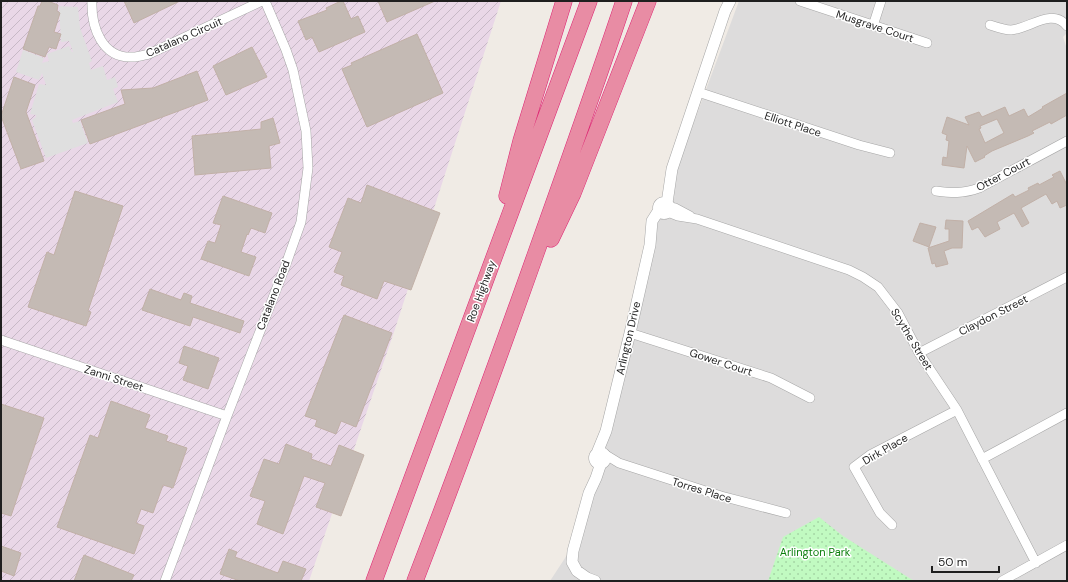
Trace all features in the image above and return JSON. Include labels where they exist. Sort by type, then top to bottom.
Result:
[{"type":"highway","points":[[485,281],[521,141],[564,1]]},
{"type":"highway","name":"Roe Highway","points":[[374,581],[589,1]]},
{"type":"highway","points":[[415,581],[510,325],[596,86],[624,1]]},
{"type":"highway","points":[[510,325],[573,193],[648,1]]},
{"type":"street","name":"Catalano Circuit","points":[[92,1],[94,24],[102,42],[109,50],[120,55],[133,58],[149,54],[264,1]]},
{"type":"street","name":"Catalano Road","points":[[165,581],[300,222],[308,168],[306,131],[293,70],[286,50],[264,1]]},
{"type":"street","name":"Musgrave Court","points":[[800,1],[927,43]]},
{"type":"street","points":[[873,26],[881,1]]},
{"type":"street","name":"Arlington Drive","points":[[595,581],[587,578],[577,571],[572,562],[573,551],[589,493],[590,481],[601,458],[603,436],[606,431],[650,245],[665,208],[660,196],[672,169],[726,4]]},
{"type":"street","points":[[990,25],[1011,30],[1045,19],[1053,18],[1060,20],[1067,26]]},
{"type":"street","name":"Elliott Place","points":[[698,92],[859,145],[890,153]]},
{"type":"street","name":"Otter Court","points":[[936,191],[955,194],[968,192],[979,188],[1067,141]]},
{"type":"street","name":"Scythe Street","points":[[665,208],[678,216],[697,219],[849,270],[878,287],[898,313],[919,353],[957,410],[1036,563]]},
{"type":"street","name":"Claydon Street","points":[[919,353],[1067,277]]},
{"type":"street","name":"Gower Court","points":[[630,333],[771,378],[810,398]]},
{"type":"street","name":"Zanni Street","points":[[1,340],[227,416]]},
{"type":"street","name":"Dirk Place","points":[[892,526],[880,512],[854,467],[870,455],[957,410]]},
{"type":"street","points":[[982,458],[1067,413]]},
{"type":"street","name":"Torres Place","points":[[601,458],[722,496],[786,513]]},
{"type":"street","points":[[1002,581],[1067,545]]},
{"type":"shaded area","points":[[1,1],[501,1],[395,329],[309,581],[1,581]]},
{"type":"shaded area","points":[[739,1],[1067,1],[1067,33],[1063,37],[1067,49],[1067,581],[550,581],[569,552],[602,445],[644,256]]},
{"type":"shaded area","points":[[59,6],[78,7],[80,28],[92,61],[89,63],[91,70],[103,66],[107,80],[115,77],[118,87],[113,89],[118,102],[72,120],[73,123],[80,121],[88,143],[46,158],[32,120],[36,117],[36,115],[30,114],[39,84],[46,85],[42,73],[39,80],[16,72],[23,50],[44,58],[42,63],[49,61],[47,54],[69,46],[73,52],[69,41],[61,42]]},
{"type":"green space","name":"Arlington Park","points":[[819,517],[843,536],[914,581],[768,581],[783,537]]},
{"type":"building","points":[[42,1],[48,1],[58,5],[57,11],[60,13],[54,32],[61,34],[56,49],[49,47],[45,57],[23,49],[38,6],[40,6]]},
{"type":"building","points":[[124,1],[180,1],[134,23]]},
{"type":"building","points":[[343,1],[351,19],[358,16],[365,32],[319,52],[312,37],[306,40],[298,21],[327,10],[326,8]]},
{"type":"building","points":[[378,1],[435,1],[387,22]]},
{"type":"building","points":[[417,34],[443,93],[367,127],[342,69],[352,65],[351,63]]},
{"type":"building","points":[[252,47],[267,77],[226,95],[213,66]]},
{"type":"building","points":[[197,71],[208,100],[90,144],[81,120],[125,104],[121,90],[153,88]]},
{"type":"building","points":[[14,77],[35,85],[26,112],[44,161],[21,169],[1,116]]},
{"type":"building","points":[[1067,93],[1067,115],[1051,124],[1050,122],[1032,131],[1034,133],[1028,136],[992,151],[984,156],[985,157],[975,162],[967,146],[964,168],[942,165],[943,157],[947,158],[949,141],[946,140],[947,135],[942,133],[947,117],[969,125],[965,117],[979,112],[982,117],[1005,107],[1009,116],[1024,109],[1028,117],[1043,108],[1042,107]],"holes":[[[997,119],[1004,133],[985,143],[979,129],[981,128],[980,126]]]},
{"type":"building","points":[[273,118],[280,143],[269,146],[271,168],[195,175],[192,136],[261,129],[261,122]]},
{"type":"building","points":[[1060,171],[1067,185],[1067,205],[1060,208],[1057,201],[1052,204],[1046,194],[1021,208],[1029,223],[1022,227],[1014,213],[997,222],[1000,229],[985,237],[978,227],[972,230],[968,221],[1013,194],[1015,197],[1029,190],[1028,188],[1038,183],[1039,185],[1054,177],[1052,175]]},
{"type":"building","points":[[367,185],[440,213],[411,290],[384,281],[377,299],[341,285],[344,276],[334,272],[342,252],[329,247],[348,198],[361,203]]},
{"type":"building","points":[[75,191],[123,206],[88,311],[91,312],[86,326],[28,307],[47,252],[54,255]]},
{"type":"building","points":[[223,196],[272,213],[265,233],[251,228],[248,235],[247,234],[241,252],[256,257],[249,276],[201,259],[208,241],[215,243],[221,225],[213,223]]},
{"type":"building","points":[[946,220],[963,221],[962,248],[952,248],[944,251],[948,264],[936,267],[935,263],[932,264],[928,248],[949,241],[949,229],[945,229]]},
{"type":"building","points":[[920,223],[936,227],[929,247],[913,241]]},
{"type":"building","points":[[150,289],[181,300],[184,293],[192,296],[190,303],[244,321],[240,333],[193,317],[190,326],[142,310]]},
{"type":"building","points":[[344,315],[392,333],[356,427],[341,421],[336,434],[315,426],[317,420],[305,416]]},
{"type":"building","points":[[184,346],[219,358],[208,389],[183,380],[188,366],[179,363]]},
{"type":"building","points":[[111,401],[150,415],[145,428],[168,436],[166,441],[187,448],[173,488],[163,485],[153,513],[141,509],[136,523],[144,526],[134,554],[57,527],[90,435],[98,438]]},
{"type":"building","points":[[1,404],[44,418],[11,516],[1,513]]},
{"type":"building","points":[[286,444],[312,454],[311,459],[331,466],[339,445],[364,455],[341,516],[316,507],[325,483],[304,476],[283,534],[257,524],[265,501],[250,496],[264,459],[279,464]]},
{"type":"building","points":[[1,546],[21,553],[14,576],[1,571]]},
{"type":"building","points":[[229,549],[237,552],[235,557],[278,573],[283,561],[306,569],[301,581],[240,581],[220,574]]},
{"type":"building","points":[[84,555],[134,575],[131,581],[74,581]]}]
